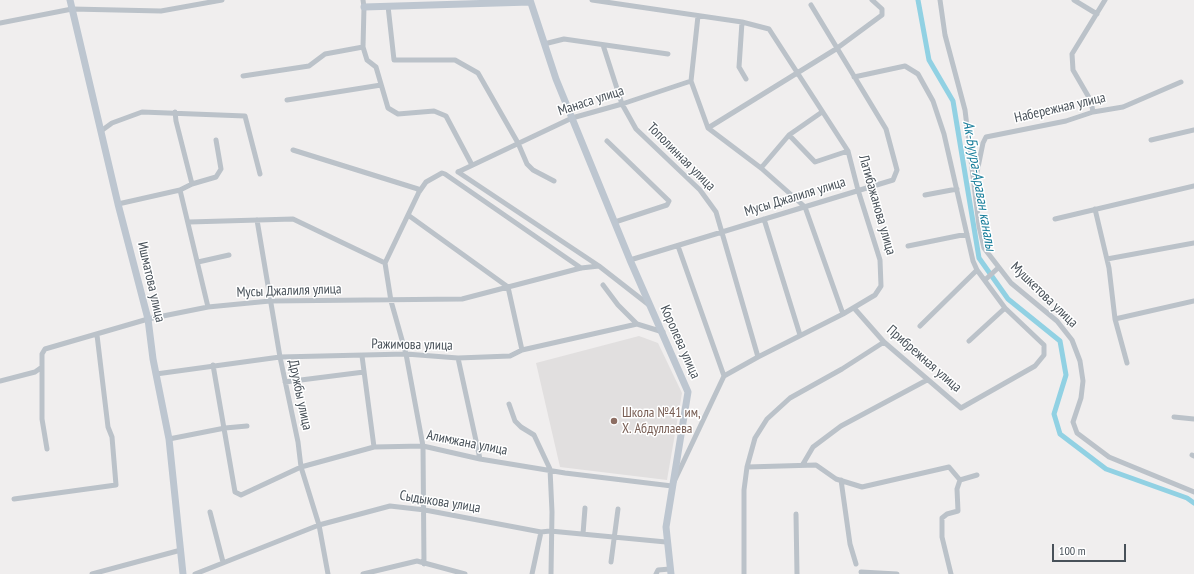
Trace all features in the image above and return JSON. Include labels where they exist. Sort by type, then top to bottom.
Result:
[{"type":"street","name":"Ишматова улица","points":[[70,0],[118,204],[148,319],[156,374],[169,438],[183,574]]},
{"type":"street","points":[[0,22],[72,9],[161,11],[222,0]]},
{"type":"street","name":"Латибажанова улица","points":[[592,0],[742,22],[769,29],[848,151],[858,190],[880,260],[882,275],[881,286],[875,295],[854,308],[724,376]]},
{"type":"street","points":[[708,128],[836,49],[882,15],[882,9],[872,0]]},
{"type":"street","name":"Мушкетова улица","points":[[940,0],[945,35],[965,110],[975,182],[979,226],[984,248],[1011,283],[1057,321],[1072,340],[1080,361],[1083,381],[1081,398],[1074,413],[1073,422],[1077,433],[1109,457],[1194,492]]},
{"type":"street","points":[[1074,0],[1097,14]]},
{"type":"street","points":[[1093,112],[1091,101],[1073,70],[1072,54],[1105,0]]},
{"type":"street","points":[[472,165],[446,116],[434,111],[398,114],[388,108],[376,67],[367,60],[363,47],[364,4],[388,6],[530,1]]},
{"type":"street","name":"Королева улица","points":[[530,1],[544,44],[572,118],[630,260],[663,332],[688,392],[666,527],[666,542],[670,571]]},
{"type":"street","name":"Мусы Джалиля улица","points":[[630,260],[893,180],[897,170],[886,129],[836,49],[811,5]]},
{"type":"street","points":[[388,6],[394,60],[455,60],[478,73],[518,144],[527,164],[533,170],[554,181]]},
{"type":"street","points":[[698,16],[691,81],[708,128],[761,168],[805,207],[843,314]]},
{"type":"street","points":[[742,22],[739,67],[746,79]]},
{"type":"street","points":[[544,44],[564,39],[668,54]]},
{"type":"street","name":"Тополинная улица","points":[[603,45],[622,104],[636,129],[700,190],[716,212],[758,357]]},
{"type":"street","points":[[243,76],[309,66],[325,54],[363,47]]},
{"type":"street","name":"Прибрежная улица","points":[[854,77],[905,66],[918,74],[933,101],[944,134],[967,234],[977,270],[1005,308],[1044,345],[1044,355],[1035,366],[961,408],[884,342],[854,308]]},
{"type":"street","name":"Манаса улица","points":[[599,266],[458,172],[572,118],[622,104],[691,81]]},
{"type":"street","name":"Набережная улица","points":[[975,182],[983,143],[986,138],[1066,121],[1093,112],[1123,107],[1181,82]]},
{"type":"street","points":[[287,100],[381,85]]},
{"type":"street","points":[[101,131],[112,124],[142,112],[175,112],[204,115],[245,116],[260,174]]},
{"type":"street","points":[[175,112],[192,184]]},
{"type":"street","points":[[761,168],[789,135],[822,112]]},
{"type":"street","points":[[1151,140],[1194,130]]},
{"type":"street","points":[[789,135],[815,162],[848,151]]},
{"type":"street","points":[[118,204],[180,190],[192,184],[216,177],[221,169],[216,140]]},
{"type":"street","points":[[607,141],[669,201],[667,205],[615,222]]},
{"type":"street","points":[[293,150],[418,188],[419,192]]},
{"type":"street","points":[[424,564],[425,510],[423,446],[406,354],[392,301],[385,263],[419,192],[426,182],[442,173],[446,174],[581,268]]},
{"type":"street","points":[[1055,219],[1194,186]]},
{"type":"street","points":[[925,194],[957,189]]},
{"type":"street","points":[[180,190],[189,222],[208,306]]},
{"type":"street","points":[[1095,209],[1107,258],[1115,319],[1127,363]]},
{"type":"street","points":[[408,215],[508,287],[522,350]]},
{"type":"street","points":[[189,222],[293,219],[385,263]]},
{"type":"street","points":[[764,219],[800,335]]},
{"type":"street","name":"Дружбы улица","points":[[257,220],[280,357],[301,466],[319,525],[328,574]]},
{"type":"street","points":[[908,246],[967,234]]},
{"type":"street","points":[[1107,258],[1194,243]]},
{"type":"street","points":[[672,486],[724,376],[678,246]]},
{"type":"street","points":[[198,262],[229,255]]},
{"type":"street","points":[[599,266],[651,307]]},
{"type":"street","name":"Мусы Джалиля улица","points":[[42,367],[42,354],[45,349],[148,319],[208,306],[270,301],[392,301],[462,299],[581,268],[599,266]]},
{"type":"street","points":[[985,280],[998,268]]},
{"type":"street","points":[[920,326],[977,270]]},
{"type":"street","points":[[604,285],[618,305],[637,324]]},
{"type":"street","points":[[1115,319],[1194,301]]},
{"type":"street","points":[[969,341],[1005,308]]},
{"type":"street","name":"Ражимова улица","points":[[156,374],[280,357],[406,354],[458,358],[510,356],[522,350],[637,324],[663,332]]},
{"type":"street","points":[[14,499],[116,485],[112,437],[108,427],[97,335]]},
{"type":"street","points":[[744,574],[744,490],[747,467],[756,438],[767,419],[790,398],[842,369],[884,342]]},
{"type":"street","points":[[362,356],[374,447]]},
{"type":"street","points":[[458,358],[480,459]]},
{"type":"street","points":[[213,365],[225,428]]},
{"type":"street","points":[[0,381],[35,372],[42,367]]},
{"type":"street","points":[[42,367],[42,419],[46,449]]},
{"type":"street","points":[[285,382],[364,372]]},
{"type":"street","points":[[803,464],[813,447],[841,426],[928,380]]},
{"type":"street","points":[[509,404],[515,420],[521,427],[534,435],[550,469],[552,512],[550,531],[551,574]]},
{"type":"street","points":[[1174,417],[1194,419]]},
{"type":"street","points":[[169,438],[225,428],[247,426]]},
{"type":"street","name":"Алимжана улица","points":[[225,428],[234,492],[241,495],[301,466],[374,447],[423,446],[480,459],[550,469],[565,473],[672,486]]},
{"type":"street","points":[[747,467],[803,464],[816,465],[841,480],[862,487],[949,466],[960,480]]},
{"type":"street","points":[[960,480],[977,475]]},
{"type":"street","points":[[841,480],[850,544],[856,564]]},
{"type":"street","points":[[951,574],[942,537],[942,518],[947,514],[958,511],[957,489],[960,480]]},
{"type":"street","name":"Сыдыкова улица","points":[[195,574],[319,525],[390,506],[425,510],[541,532],[550,531],[666,542]]},
{"type":"street","points":[[583,534],[585,508]]},
{"type":"street","points":[[611,562],[613,537],[618,509]]},
{"type":"street","points":[[210,512],[223,562]]},
{"type":"street","points":[[796,514],[797,574]]},
{"type":"street","points":[[532,574],[541,532]]},
{"type":"street","points":[[92,574],[181,550]]},
{"type":"street","points":[[363,574],[417,561],[465,574]]},
{"type":"street","points":[[656,574],[658,570],[670,571]]},
{"type":"street","points":[[860,572],[897,574]]},
{"type":"shaded area","name":"Школа №41 им, Х. Абдуллаева","points":[[639,336],[658,343],[682,393],[667,480],[560,467],[536,363]]},
{"type":"waterway","name":"Ак-Буура-Араван каналы","points":[[918,0],[929,60],[953,101],[979,258],[1008,299],[1060,341],[1066,375],[1054,414],[1060,434],[1106,469],[1187,498],[1194,503]]},
{"type":"place","name":"Школа №41 им, Х. Абдуллаева","points":[[614,421]]}]
